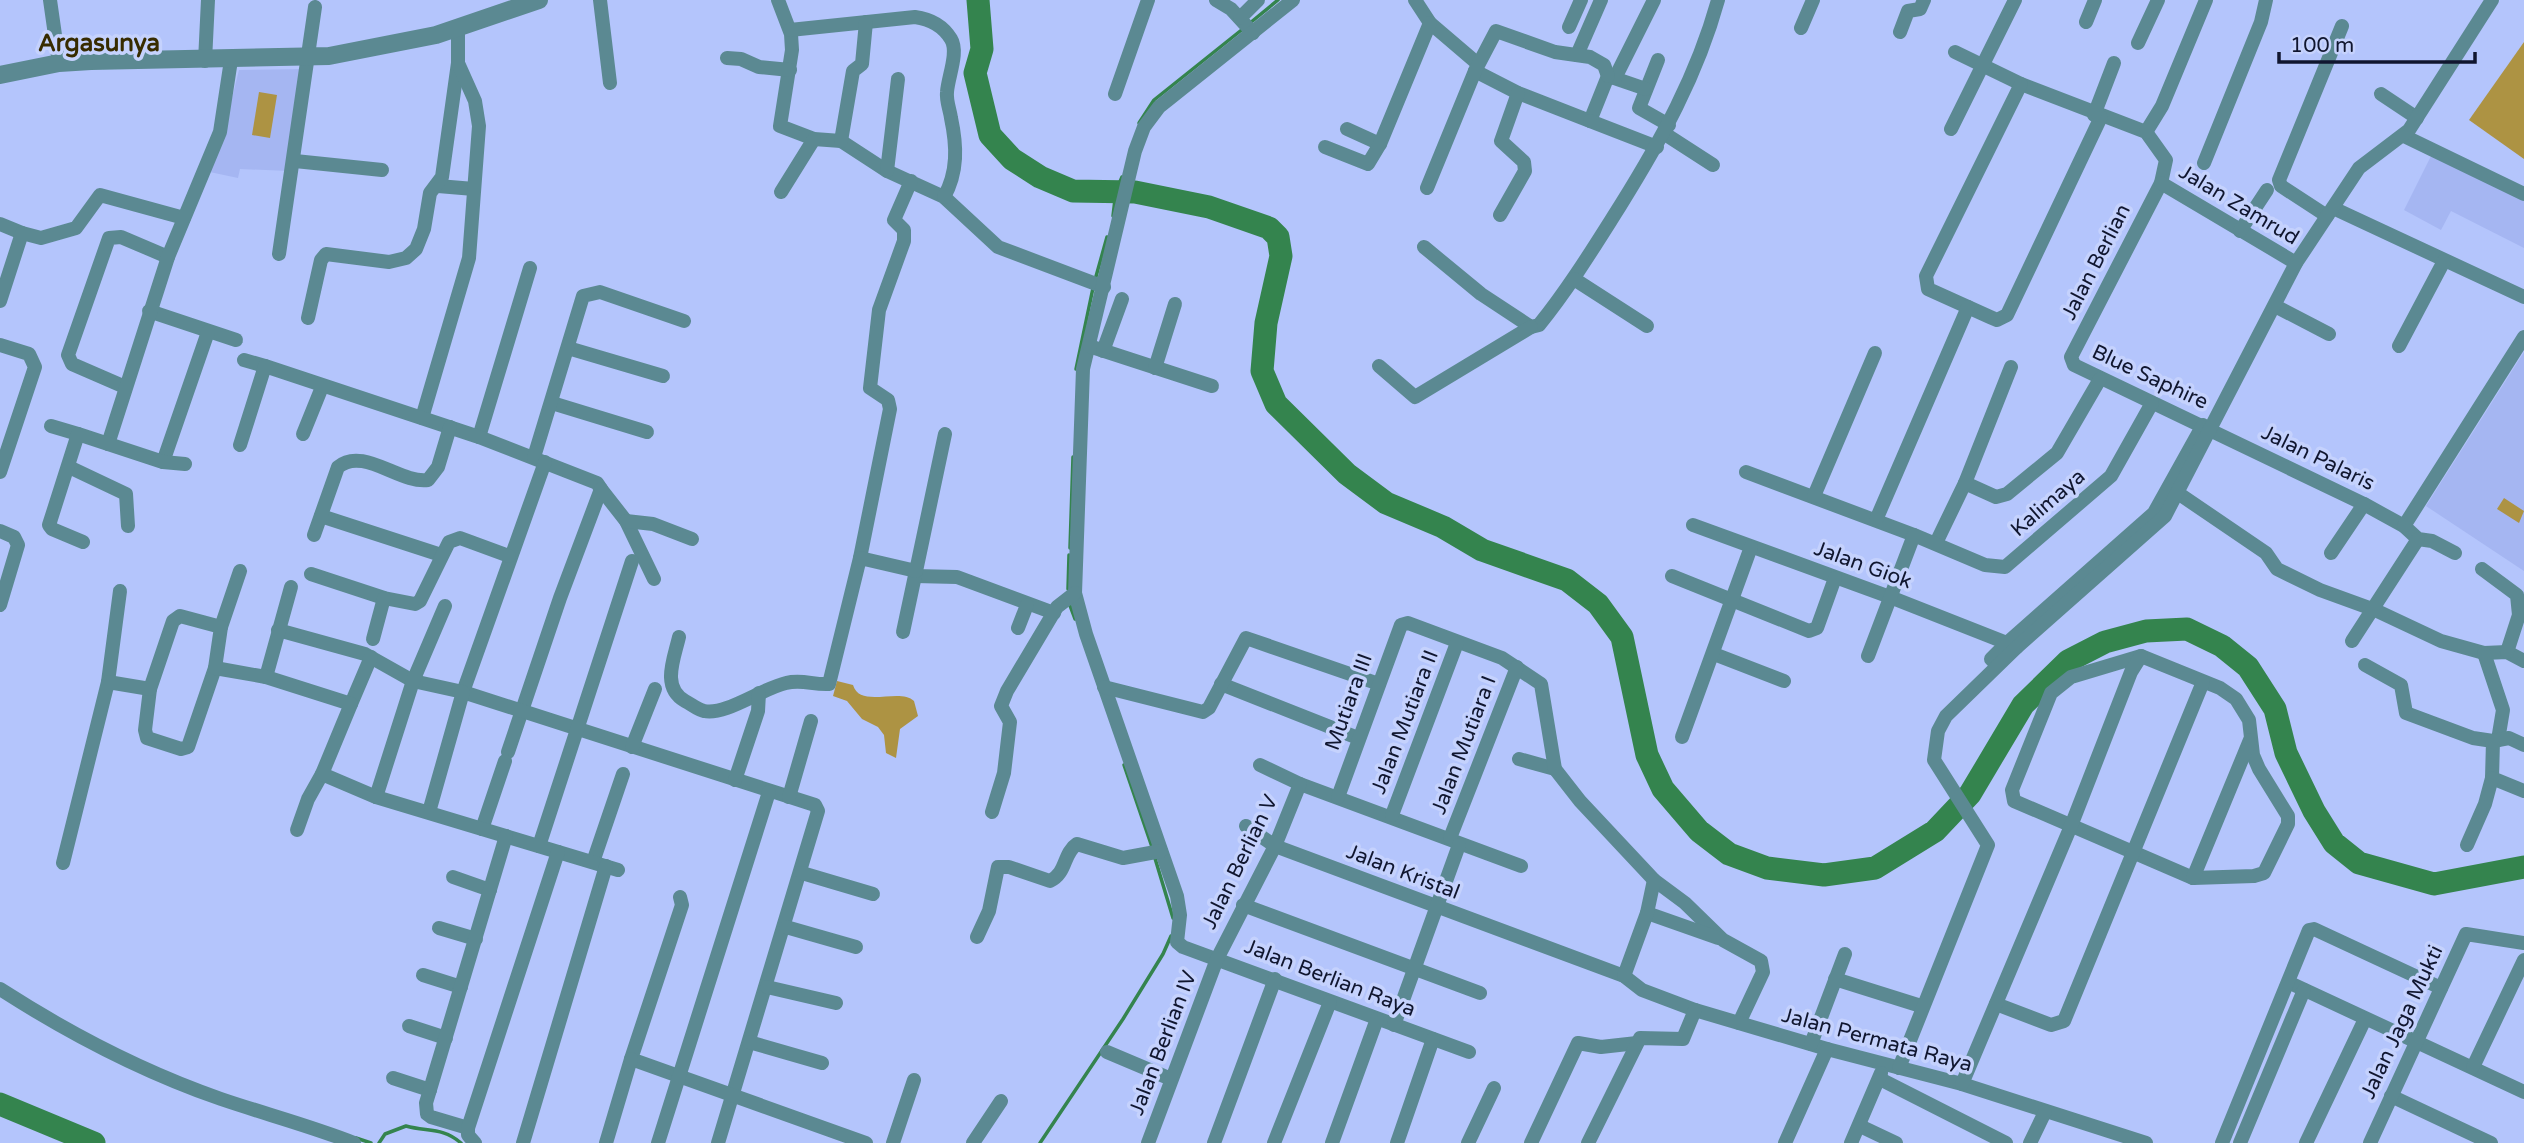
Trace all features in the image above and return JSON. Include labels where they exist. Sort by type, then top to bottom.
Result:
[{"type":"street","points":[[50,0],[60,63]]},
{"type":"street","points":[[205,61],[208,0]]},
{"type":"street","points":[[0,75],[60,63],[309,58],[344,54],[458,29],[539,0]]},
{"type":"street","points":[[600,0],[610,83]]},
{"type":"street","points":[[778,0],[790,30],[792,50],[780,127],[814,139],[841,141],[887,171],[944,197],[998,247],[1099,285]]},
{"type":"street","points":[[1115,94],[1149,0]]},
{"type":"street","points":[[1216,0],[1247,25]]},
{"type":"street","points":[[1247,25],[1258,0]]},
{"type":"street","points":[[1096,348],[1099,285],[1128,176],[1152,114],[1247,25],[1293,0]]},
{"type":"street","points":[[1415,0],[1430,23],[1476,67],[1518,93],[1590,121],[1663,135]]},
{"type":"street","points":[[1569,26],[1581,0]]},
{"type":"street","points":[[1577,55],[1601,0]]},
{"type":"street","points":[[1590,121],[1654,0]]},
{"type":"street","points":[[1379,366],[1415,397],[1531,327],[1539,326],[1574,279],[1663,135],[1695,71],[1718,0]]},
{"type":"street","points":[[1801,28],[1813,0]]},
{"type":"street","points":[[1899,32],[1908,11],[1920,9],[1924,0]]},
{"type":"street","points":[[1951,128],[1985,65],[2015,0]]},
{"type":"street","points":[[2086,22],[2095,0]]},
{"type":"street","points":[[2138,43],[2158,0]]},
{"type":"street","points":[[2146,132],[2162,106],[2206,0]]},
{"type":"street","points":[[2204,163],[2261,22],[2266,0]]},
{"type":"street","points":[[1899,1068],[1921,1006],[1988,845],[1934,760],[1938,732],[1946,716],[1997,666],[2012,645],[2116,553],[2165,516],[2173,490],[2296,263],[2369,158],[2404,136],[2492,0]]},
{"type":"street","points":[[279,254],[316,7]]},
{"type":"street","points":[[790,30],[925,19],[939,26],[951,39],[954,53],[946,96],[955,137],[956,160],[953,177],[944,197]]},
{"type":"street","points":[[841,141],[853,71],[863,64],[866,22]]},
{"type":"street","points":[[1325,148],[1365,164],[1380,144],[1430,23]]},
{"type":"street","points":[[2342,26],[2279,180],[2281,186],[2330,212],[2524,297]]},
{"type":"street","points":[[308,318],[323,256],[332,253],[389,262],[412,254],[424,229],[430,193],[438,186],[458,63],[458,29]]},
{"type":"street","points":[[1427,188],[1476,67],[1496,31],[1555,52],[1577,55],[1601,63],[1611,77],[1646,89]]},
{"type":"street","points":[[1955,52],[2021,84],[2098,116],[2146,132],[2166,160],[2161,183]]},
{"type":"street","points":[[727,58],[741,59],[759,67],[790,70]]},
{"type":"street","points":[[108,444],[168,257],[220,132],[231,60]]},
{"type":"street","points":[[1658,60],[1639,108],[1663,135],[1713,165]]},
{"type":"street","points":[[422,418],[466,274],[478,114],[467,78],[458,63]]},
{"type":"street","points":[[2021,84],[1926,276],[1928,289],[1997,320],[2007,315],[2098,116],[2114,63]]},
{"type":"street","points":[[887,171],[898,79]]},
{"type":"street","points":[[1500,215],[1525,171],[1524,162],[1501,141],[1518,93]]},
{"type":"street","points":[[2381,94],[2417,118]]},
{"type":"street","points":[[1348,129],[1380,144]]},
{"type":"street","points":[[2404,136],[2524,194]]},
{"type":"street","points":[[781,192],[814,139]]},
{"type":"street","points":[[295,161],[382,170]]},
{"type":"street","points":[[679,637],[671,671],[672,690],[676,696],[704,711],[720,711],[759,692],[803,680],[829,684],[860,558],[890,409],[888,400],[870,388],[878,316],[904,241],[904,230],[894,220],[911,181]]},
{"type":"street","name":"Jalan Zamrud","points":[[2161,183],[2296,263]]},
{"type":"street","name":"Jalan Berlian","points":[[2071,362],[2078,342],[2161,183]]},
{"type":"street","points":[[438,186],[474,189]]},
{"type":"street","points":[[2241,232],[2267,190]]},
{"type":"street","points":[[0,224],[41,238],[76,228],[100,195],[184,218]]},
{"type":"street","points":[[0,301],[22,233]]},
{"type":"street","points":[[125,387],[72,365],[68,355],[72,342],[108,238],[121,237],[168,257]]},
{"type":"street","points":[[1424,247],[1481,294],[1531,327]]},
{"type":"street","points":[[2399,346],[2444,261]]},
{"type":"street","points":[[480,438],[530,268]]},
{"type":"street","points":[[1574,279],[1647,326]]},
{"type":"street","points":[[429,812],[463,692],[539,460],[552,402],[583,296],[593,292],[684,321]]},
{"type":"street","points":[[977,937],[989,911],[998,867],[1009,867],[1050,881],[1061,873],[1071,848],[1077,844],[1123,858],[1157,853],[1075,593],[1083,369],[1122,299]]},
{"type":"street","points":[[1155,368],[1175,304]]},
{"type":"street","points":[[2275,306],[2329,334]]},
{"type":"street","points":[[1876,520],[1968,307]]},
{"type":"street","points":[[149,311],[236,340]]},
{"type":"street","points":[[163,463],[208,332]]},
{"type":"street","points":[[2404,526],[2524,337]]},
{"type":"street","points":[[0,345],[29,354],[35,367],[0,472]]},
{"type":"street","points":[[568,348],[663,376]]},
{"type":"street","points":[[1096,348],[1212,386]]},
{"type":"street","points":[[1814,496],[1875,352]]},
{"type":"street","points":[[244,360],[450,427],[592,480],[626,521],[654,579]]},
{"type":"street","name":"Blue Saphire","points":[[2071,362],[2100,379],[2207,427]]},
{"type":"street","points":[[240,445],[265,366]]},
{"type":"street","points":[[1746,472],[1936,543],[1965,482],[2011,367]]},
{"type":"street","points":[[1965,482],[1996,496],[2007,494],[2057,453],[2100,379]]},
{"type":"street","points":[[303,434],[322,387]]},
{"type":"street","points":[[552,402],[647,432]]},
{"type":"street","name":"Kalimaya","points":[[1936,543],[1986,565],[2005,567],[2111,476],[2152,403]]},
{"type":"street","points":[[51,426],[163,463],[185,464]]},
{"type":"street","points":[[314,535],[338,467],[343,463],[358,461],[428,480],[438,467],[450,427]]},
{"type":"street","name":"Jalan Palaris","points":[[2207,427],[2364,504],[2404,526],[2418,539]]},
{"type":"street","points":[[78,434],[49,525],[52,529],[83,542]]},
{"type":"street","points":[[903,632],[945,434]]},
{"type":"street","points":[[69,467],[126,494],[128,526]]},
{"type":"street","points":[[482,829],[560,598],[601,489]]},
{"type":"street","points":[[2173,490],[2266,553],[2272,564],[2292,578],[2375,610],[2441,641],[2484,653],[2507,652],[2524,661]]},
{"type":"street","points":[[2331,553],[2364,504]]},
{"type":"street","points":[[321,516],[441,555]]},
{"type":"street","points":[[626,521],[653,524],[692,539]]},
{"type":"street","name":"Jalan Giok","points":[[1693,525],[2012,645]]},
{"type":"street","points":[[0,531],[14,537],[18,545],[0,604]]},
{"type":"street","points":[[1868,656],[1914,535]]},
{"type":"street","points":[[311,574],[408,605],[420,601],[449,542],[460,538],[509,556]]},
{"type":"street","points":[[2352,641],[2375,610],[2418,539],[2432,541],[2455,552]]},
{"type":"street","points":[[1682,737],[1751,547]]},
{"type":"street","points":[[860,558],[916,573],[957,578],[1054,613]]},
{"type":"street","points":[[539,846],[632,561]]},
{"type":"street","points":[[2482,569],[2517,595],[2519,615],[2507,652]]},
{"type":"street","points":[[221,627],[176,617],[150,689],[145,730],[147,737],[181,749],[188,747],[215,667],[221,627],[240,571]]},
{"type":"street","points":[[1672,576],[1811,631],[1817,628],[1835,578]]},
{"type":"street","points":[[266,677],[291,587]]},
{"type":"street","points":[[63,863],[108,682],[120,591]]},
{"type":"street","points":[[992,812],[1004,773],[1010,722],[1001,706],[1012,677],[1065,597],[1075,593]]},
{"type":"street","points":[[373,639],[384,598]]},
{"type":"street","points":[[1018,628],[1027,605]]},
{"type":"street","points":[[376,797],[413,681],[445,606]]},
{"type":"street","points":[[908,610],[924,614]]},
{"type":"street","name":"Mutiara III","points":[[1338,797],[1398,628],[1403,624],[1457,643]]},
{"type":"street","points":[[278,631],[371,657],[413,681],[463,692],[815,805],[818,811],[802,873],[718,1143]]},
{"type":"street","points":[[1104,687],[1198,713],[1209,708],[1246,638],[1378,684]]},
{"type":"street","points":[[1457,643],[1502,658],[1541,684],[1555,769],[1597,821],[1654,880],[1685,903],[1723,940]]},
{"type":"street","name":"Jalan Mutiara II","points":[[1392,815],[1457,643]]},
{"type":"street","points":[[2467,845],[2485,804],[2492,778],[2503,710],[2484,653]]},
{"type":"street","points":[[1714,654],[1784,681]]},
{"type":"street","points":[[1962,1084],[2071,826],[2131,671],[2141,656]]},
{"type":"street","points":[[2141,656],[2236,699],[2249,720],[2253,755],[2288,816],[2288,824],[2264,873],[2253,876],[2193,878],[2017,803],[2012,797],[2043,707],[2051,693],[2071,677],[2141,656]]},
{"type":"street","points":[[297,830],[371,657]]},
{"type":"street","points":[[2365,665],[2401,685],[2406,713],[2473,738],[2496,741],[2513,738],[2524,745]]},
{"type":"street","points":[[215,667],[266,677],[351,704]]},
{"type":"street","name":"Jalan Mutiara I","points":[[1394,1026],[1438,907],[1455,841],[1517,667]]},
{"type":"street","points":[[108,682],[150,689]]},
{"type":"street","points":[[1996,1004],[2051,1025],[2064,1021],[2203,682]]},
{"type":"street","points":[[1221,684],[1358,738]]},
{"type":"street","points":[[632,747],[655,689]]},
{"type":"street","points":[[735,780],[758,711],[759,692]]},
{"type":"street","points":[[789,797],[811,721]]},
{"type":"street","points":[[2193,878],[2251,736]]},
{"type":"street","points":[[1519,759],[1555,769]]},
{"type":"street","points":[[1260,765],[1300,784],[1392,815],[1521,866]]},
{"type":"street","points":[[322,774],[376,797],[606,866]]},
{"type":"street","points":[[523,1143],[606,866],[623,774]]},
{"type":"street","points":[[2492,778],[2524,791]]},
{"type":"street","name":"Jalan Berlian V","points":[[1217,958],[1275,846],[1300,784]]},
{"type":"street","points":[[658,1143],[769,792]]},
{"type":"street","name":"Jalan Kristal","points":[[1246,826],[1275,846],[1624,976]]},
{"type":"street","points":[[468,1128],[427,1114],[426,1103],[506,836]]},
{"type":"street","points":[[475,1143],[468,1135],[468,1128],[558,852]]},
{"type":"street","name":"Jalan Berlian Raya","points":[[1157,853],[1177,896],[1180,915],[1177,942],[1330,1002],[1469,1052]]},
{"type":"street","points":[[802,873],[873,894]]},
{"type":"street","points":[[453,877],[491,890]]},
{"type":"street","points":[[1624,976],[1647,914],[1654,880]]},
{"type":"street","points":[[606,1143],[682,905],[680,897]]},
{"type":"street","points":[[1243,905],[1480,993]]},
{"type":"street","points":[[1647,914],[1723,940],[1761,961],[1764,968],[1739,1023]]},
{"type":"street","points":[[786,927],[856,947]]},
{"type":"street","points":[[439,928],[476,939]]},
{"type":"street","points":[[2222,1143],[2280,998],[2290,983],[2290,973],[2304,937],[2314,929],[2441,988]]},
{"type":"street","name":"Jalan Jaga Mukti","points":[[2370,1143],[2466,934],[2524,943]]},
{"type":"street","points":[[1811,1044],[1845,954]]},
{"type":"street","name":"Jalan Berlian IV","points":[[1148,1143],[1217,958]]},
{"type":"street","points":[[2473,1067],[2524,960]]},
{"type":"street","points":[[423,975],[461,987]]},
{"type":"street","name":"Jalan Permata Raya","points":[[1624,976],[1642,990],[1695,1010],[1827,1049],[1882,1072],[1899,1068],[1962,1084],[2045,1112],[2110,1139],[2146,1143]]},
{"type":"street","points":[[1214,1143],[1275,979]]},
{"type":"street","points":[[1835,979],[1921,1006]]},
{"type":"street","points":[[2290,983],[2524,1091]]},
{"type":"street","points":[[767,987],[836,1003]]},
{"type":"street","points":[[0,989],[81,1040],[131,1062],[221,1099],[355,1143]]},
{"type":"street","points":[[2240,1143],[2304,990]]},
{"type":"street","points":[[1274,1143],[1330,1002]]},
{"type":"street","points":[[1588,1143],[1640,1038],[1683,1039],[1695,1010]]},
{"type":"street","points":[[1332,1143],[1377,1019]]},
{"type":"street","points":[[2306,1143],[2365,1019]]},
{"type":"street","points":[[409,1026],[446,1038]]},
{"type":"street","points":[[1397,1143],[1433,1039]]},
{"type":"street","points":[[749,1042],[822,1063]]},
{"type":"street","points":[[1531,1143],[1574,1050],[1582,1042],[1601,1048],[1637,1043]]},
{"type":"street","points":[[1785,1143],[1827,1049]]},
{"type":"street","points":[[1107,1052],[1171,1079]]},
{"type":"street","points":[[631,1059],[866,1143]]},
{"type":"street","points":[[1852,1143],[1882,1072],[2006,1143]]},
{"type":"street","points":[[393,1078],[430,1090]]},
{"type":"street","points":[[893,1143],[915,1080]]},
{"type":"street","points":[[1468,1143],[1494,1088]]},
{"type":"street","points":[[2391,1096],[2491,1143]]},
{"type":"street","points":[[973,1143],[1001,1101]]},
{"type":"street","points":[[2030,1143],[2045,1112]]},
{"type":"street","points":[[1860,1126],[1896,1143]]},
{"type":"shaded area","points":[[2524,42],[2524,159],[2469,120]]},
{"type":"shaded area","points":[[305,69],[289,171],[240,169],[238,178],[205,171],[222,138],[239,70]]},
{"type":"shaded area","points":[[259,92],[277,95],[270,138],[252,135]]},
{"type":"shaded area","points":[[2433,152],[2524,199],[2524,248],[2451,211],[2441,230],[2404,210]]},
{"type":"shaded area","points":[[2524,352],[2524,571],[2426,506]]},
{"type":"shaded area","points":[[2504,498],[2524,511],[2519,523],[2497,509]]},
{"type":"shaded area","points":[[837,681],[853,685],[857,692],[864,696],[900,696],[914,701],[918,716],[900,729],[896,758],[886,753],[884,735],[878,727],[862,719],[847,701],[833,696]]},
{"type":"waterway","points":[[978,0],[982,49],[975,73],[990,135],[1012,159],[1040,177],[1073,191],[1135,192],[1209,207],[1269,228],[1278,237],[1281,256],[1266,323],[1262,371],[1276,404],[1347,474],[1386,503],[1443,527],[1482,550],[1567,580],[1598,604],[1622,637],[1647,755],[1663,789],[1699,831],[1729,854],[1767,868],[1824,875],[1875,868],[1935,831],[1970,794],[2023,705],[2068,661],[2105,642],[2146,631],[2187,629],[2222,646],[2248,667],[2275,709],[2286,753],[2314,811],[2334,843],[2359,863],[2434,884],[2524,867]]},
{"type":"waterway","points":[[1250,23],[1278,0]]},
{"type":"waterway","points":[[1139,123],[1154,100],[1244,28]]},
{"type":"waterway","points":[[1113,216],[1116,191],[1122,177]]},
{"type":"waterway","points":[[1095,280],[1107,237]]},
{"type":"waterway","points":[[1076,369],[1093,288]]},
{"type":"waterway","points":[[1070,548],[1073,457]]},
{"type":"waterway","points":[[1068,589],[1069,555]]},
{"type":"waterway","points":[[1069,603],[1075,619]]},
{"type":"waterway","points":[[1124,765],[1152,847]]},
{"type":"waterway","points":[[1154,855],[1173,918]]},
{"type":"waterway","points":[[1040,1143],[1123,1019],[1171,936]]},
{"type":"waterway","points":[[0,1104],[94,1143]]},
{"type":"waterway","points":[[379,1143],[385,1134],[406,1126],[448,1134],[461,1143]]},
{"type":"waterway","points":[[356,1138],[371,1143]]},
{"type":"district","name":"Argasunya","points":[[99,43]]}]
